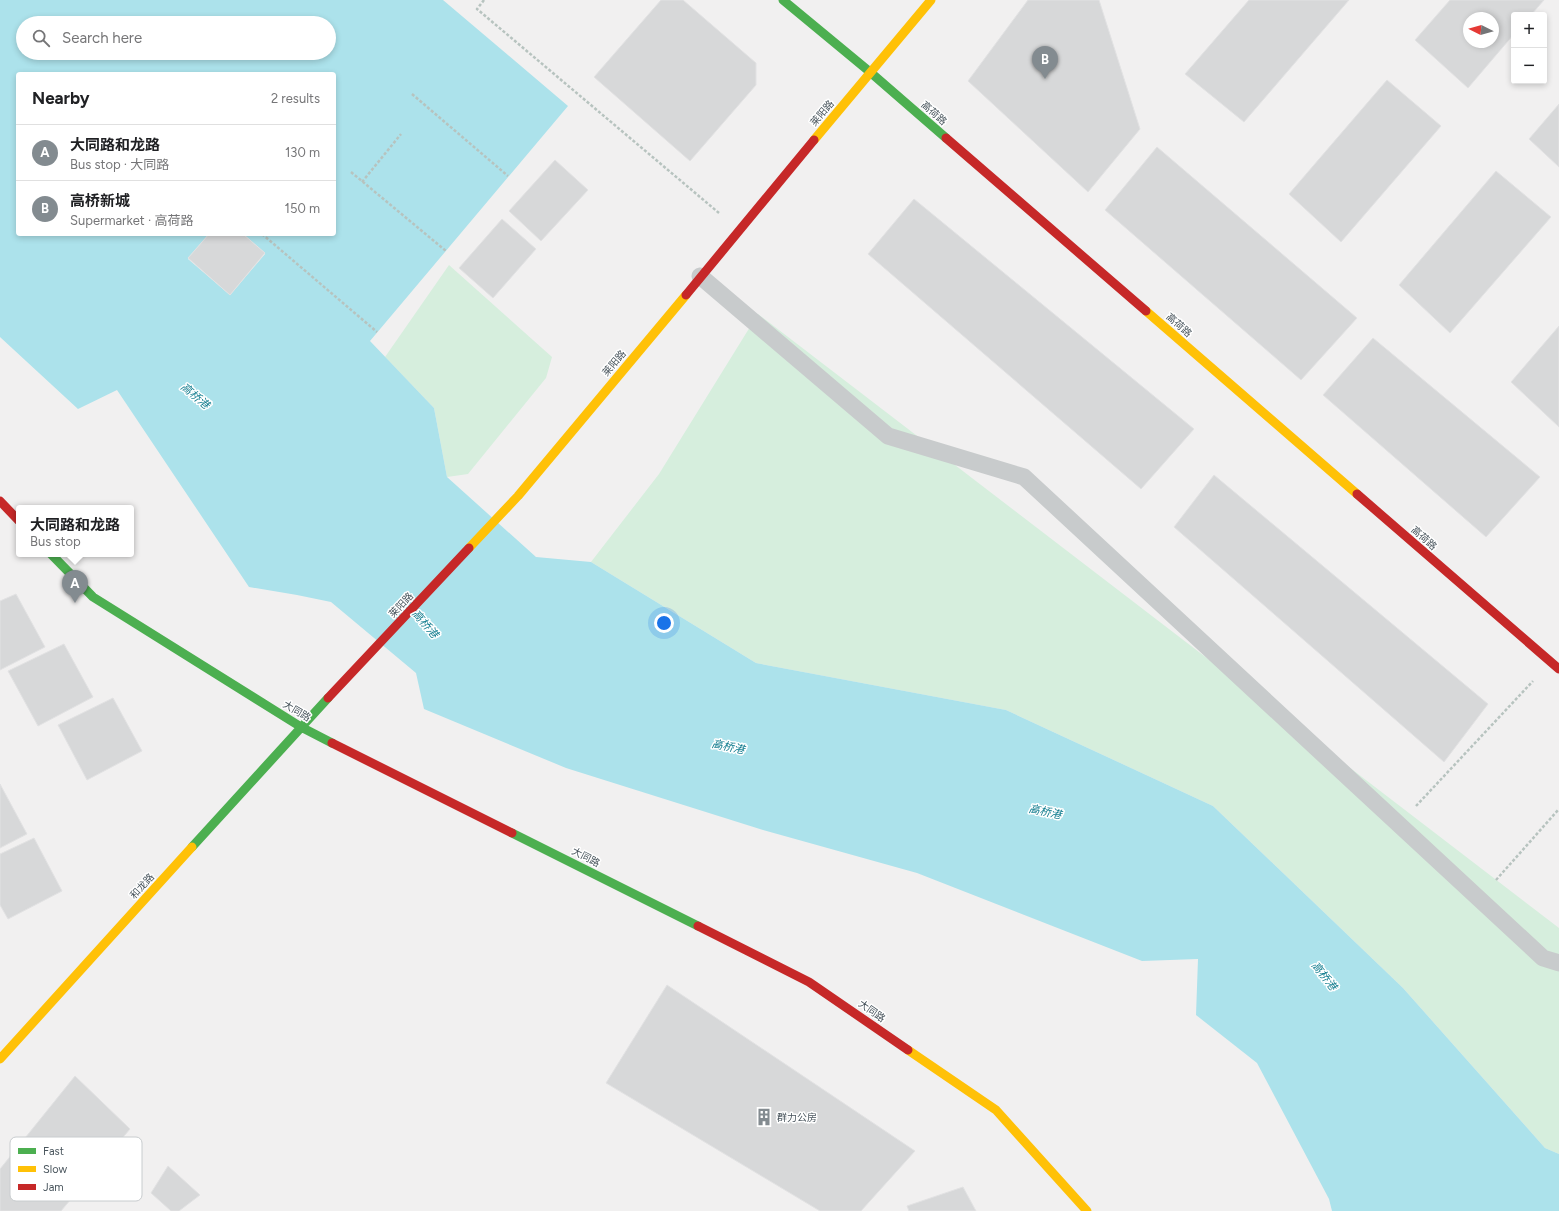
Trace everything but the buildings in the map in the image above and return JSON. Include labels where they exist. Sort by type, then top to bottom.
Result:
[{"type":"street","name":"高荷路","points":[[783,0],[870,72],[1559,669]]},
{"type":"street","name":"莱阳路","points":[[301,727],[518,496],[931,0]]},
{"type":"street","points":[[0,501],[16,518]]},
{"type":"street","name":"大同路","points":[[54,557],[93,597],[301,727],[809,982],[996,1110],[1087,1211]]},
{"type":"street","name":"和龙路","points":[[0,1059],[301,727]]},
{"type":"lane","points":[[700,276],[888,436],[1024,477],[1543,958],[1559,963]]},
{"type":"path","points":[[484,0],[477,9],[740,230]]},
{"type":"path","points":[[412,94],[508,176]]},
{"type":"path","points":[[362,182],[401,134]]},
{"type":"path","points":[[351,172],[446,250]]},
{"type":"path","points":[[264,236],[378,332]]},
{"type":"path","points":[[1399,824],[1550,662]]},
{"type":"path","points":[[1480,899],[1559,809]]},
{"type":"green space","points":[[449,265],[552,357],[546,378],[468,474],[447,477],[434,408],[385,357]]},
{"type":"green space","points":[[758,314],[1559,928],[1559,1154],[1545,1148],[1403,988],[1213,806],[1006,710],[756,663],[591,562],[659,474]]},
{"type":"water","name":"高桥港","points":[[0,0],[443,0],[568,106],[370,341],[434,408],[447,477],[536,557],[591,562],[756,663],[1006,710],[1213,806],[1403,988],[1545,1148],[1559,1154],[1559,1211],[1332,1211],[1329,1199],[1257,1063],[1196,1015],[1198,959],[1142,961],[917,873],[763,830],[566,768],[424,709],[416,673],[331,602],[249,587],[117,390],[78,409],[0,337]]},
{"type":"traffic: fast","points":[[783,0],[870,72],[946,138]]},
{"type":"traffic: fast","points":[[54,557],[93,597],[301,727],[332,743]]},
{"type":"traffic: fast","points":[[192,847],[328,698]]},
{"type":"traffic: fast","points":[[512,833],[698,926]]},
{"type":"traffic: slow","points":[[814,140],[931,0]]},
{"type":"traffic: slow","points":[[469,548],[518,496],[686,295]]},
{"type":"traffic: slow","points":[[1146,311],[1357,494]]},
{"type":"traffic: slow","points":[[0,1059],[192,847]]},
{"type":"traffic: slow","points":[[908,1050],[996,1110],[1087,1211]]},
{"type":"traffic: jam","points":[[946,138],[1146,311]]},
{"type":"traffic: jam","points":[[686,295],[814,140]]},
{"type":"traffic: jam","points":[[1357,494],[1559,669]]},
{"type":"traffic: jam","points":[[0,501],[16,518]]},
{"type":"traffic: jam","points":[[328,698],[469,548]]},
{"type":"traffic: jam","points":[[332,743],[512,833]]},
{"type":"traffic: jam","points":[[698,926],[809,982],[908,1050]]},
{"type":"place","name":"高桥新城","points":[[1045,79]]},
{"type":"place","name":"大同路和龙路","points":[[75,603]]},
{"type":"place","name":"群力公房","points":[[764,1117]]}]
